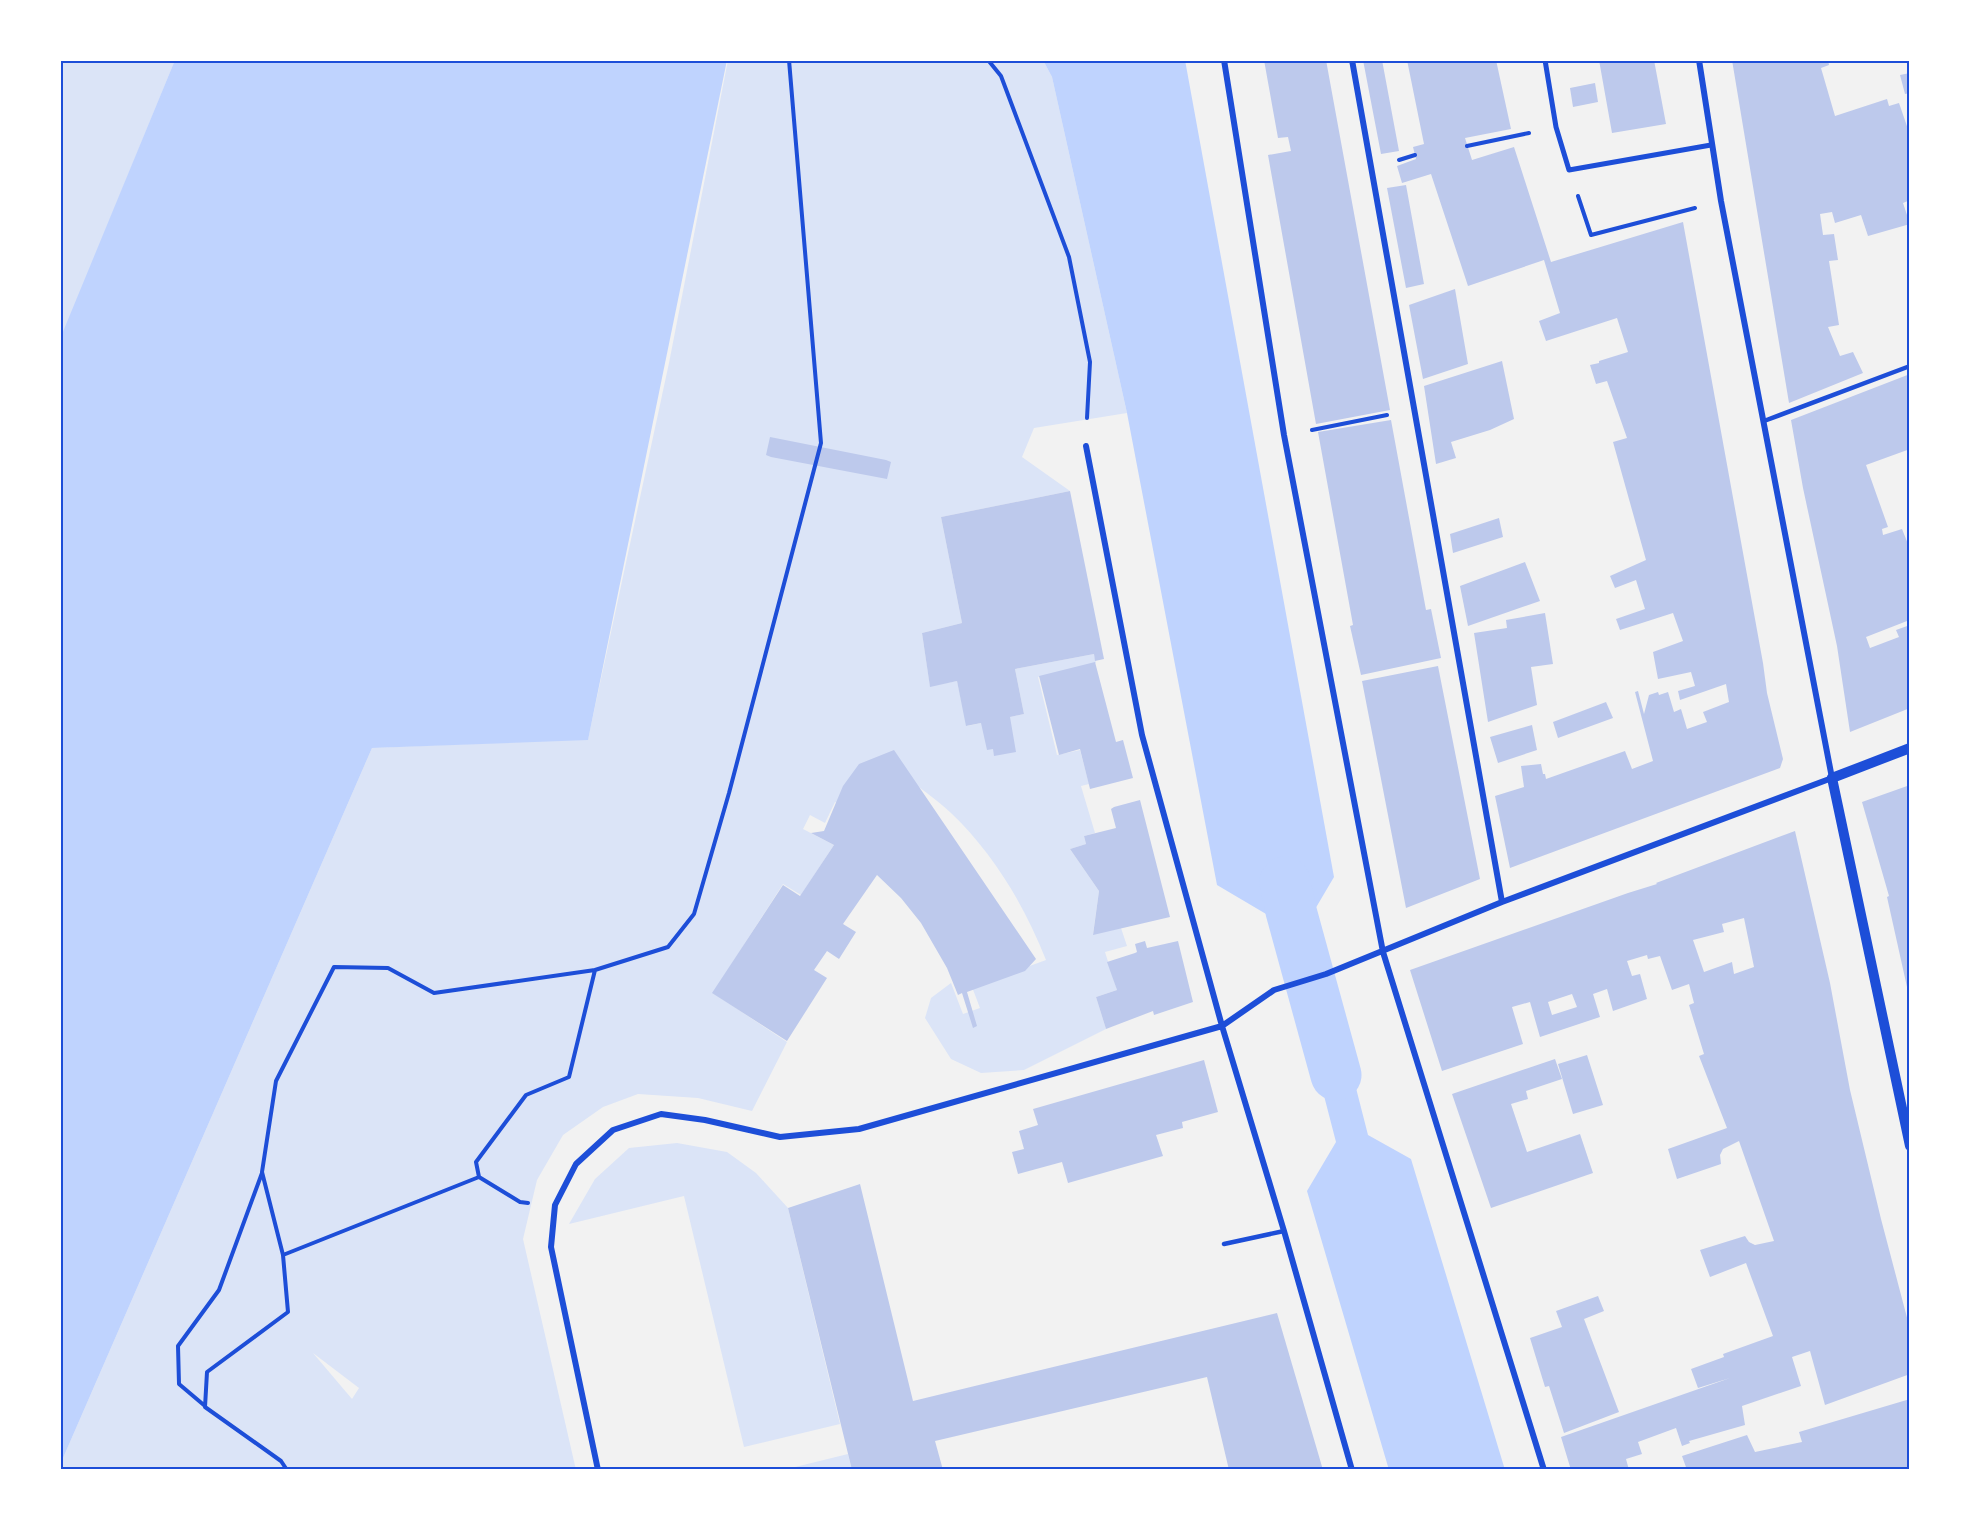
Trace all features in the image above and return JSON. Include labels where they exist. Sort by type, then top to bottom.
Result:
[{"type":"street","points":[[1224,60],[1284,435],[1383,952],[1544,1470]]},
{"type":"street","points":[[1352,60],[1502,902]]},
{"type":"street","points":[[1545,60],[1556,127],[1569,170],[1711,145]]},
{"type":"street","points":[[1699,60],[1721,201],[1832,778],[1910,1146]]},
{"type":"street","points":[[1086,446],[1142,735],[1222,1026],[1284,1231],[1352,1470]]},
{"type":"street","points":[[598,1470],[550,1247],[555,1205],[576,1164],[613,1130],[661,1114],[705,1120],[780,1137],[859,1129],[1222,1026],[1274,990],[1326,974],[1502,902],[1910,748]]},
{"type":"lane","points":[[1764,421],[1910,366]]},
{"type":"lane","points":[[1224,1244],[1284,1231]]},
{"type":"path","points":[[287,1470],[281,1461],[205,1407],[179,1384],[178,1346],[219,1290],[262,1172],[276,1081],[334,967],[388,968],[434,993],[594,970],[668,947],[694,914],[729,793],[821,443],[789,60]]},
{"type":"path","points":[[988,60],[1001,76],[1069,257],[1090,362],[1086,446]]},
{"type":"path","points":[[1467,146],[1556,127]]},
{"type":"path","points":[[1569,170],[1591,235],[1721,201]]},
{"type":"path","points":[[1284,435],[1415,410]]},
{"type":"path","points":[[478,1177],[476,1162],[526,1095],[568,1077],[594,970]]},
{"type":"path","points":[[205,1407],[207,1372],[288,1312],[283,1255],[262,1172]]},
{"type":"path","points":[[478,1177],[520,1202],[555,1205]]},
{"type":"path","points":[[283,1255],[478,1177]]},
{"type":"shaded area","points":[[60,60],[175,60],[61,339],[60,339]]},
{"type":"shaded area","points":[[728,60],[1043,60],[1052,77],[1127,413],[1034,428],[1022,457],[1070,491],[941,517],[962,623],[922,633],[930,686],[957,681],[967,726],[1024,714],[1015,669],[1094,654],[1096,663],[1038,677],[1057,755],[1080,750],[1089,784],[1081,786],[1095,833],[1084,836],[1086,844],[1070,849],[1099,891],[1093,934],[1121,928],[1127,946],[1105,952],[1117,990],[1096,997],[1106,1029],[1024,1070],[981,1073],[951,1059],[925,1018],[931,998],[951,983],[963,1014],[980,1008],[972,987],[1046,960],[1018,900],[981,846],[945,808],[900,773],[856,813],[835,802],[825,823],[810,815],[803,829],[834,845],[801,895],[783,884],[713,993],[787,1042],[752,1111],[698,1098],[638,1094],[603,1107],[563,1135],[537,1180],[523,1239],[576,1470],[60,1470],[60,1465],[372,748],[588,739],[669,363]],"holes":[[[313,1353],[359,1388],[352,1399]]]},
{"type":"shaded area","points":[[677,1143],[727,1152],[756,1173],[788,1208],[840,1424],[744,1447],[684,1196],[569,1224],[595,1179],[629,1148]]},
{"type":"shaded area","points":[[848,1454],[852,1470],[783,1470]]},
{"type":"water","points":[[175,60],[727,60],[588,740],[372,748],[60,1465],[60,339]]},
{"type":"water","points":[[1043,60],[1185,60],[1334,877],[1311,916],[1319,946],[1287,955],[1278,921],[1217,885],[1127,413],[1052,77]]},
{"type":"water","points":[[1334,1002],[1368,1135],[1411,1159],[1505,1470],[1389,1470],[1307,1191],[1336,1142],[1302,1011]]},
{"type":"building","points":[[1264,60],[1326,60],[1390,410],[1316,424],[1268,155],[1291,151],[1288,137],[1278,138]]},
{"type":"building","points":[[1363,60],[1382,60],[1399,151],[1381,154]]},
{"type":"building","points":[[1407,60],[1496,60],[1511,129],[1465,138],[1472,160],[1514,147],[1551,262],[1683,222],[1767,693],[1783,759],[1780,768],[1510,868],[1495,796],[1524,787],[1521,766],[1541,764],[1546,779],[1625,751],[1632,769],[1653,761],[1635,692],[1638,691],[1644,714],[1649,695],[1668,692],[1674,712],[1681,709],[1687,729],[1707,722],[1703,712],[1729,702],[1726,684],[1680,700],[1678,691],[1695,686],[1691,672],[1658,679],[1653,652],[1683,641],[1673,613],[1620,630],[1616,619],[1645,609],[1636,580],[1615,588],[1610,576],[1646,560],[1613,442],[1627,438],[1607,381],[1596,384],[1590,365],[1628,352],[1617,318],[1546,341],[1539,321],[1560,313],[1544,260],[1468,286],[1431,174],[1402,183],[1397,166],[1416,159],[1413,147],[1424,144]]},
{"type":"building","points":[[1599,60],[1654,60],[1666,124],[1612,133]]},
{"type":"building","points":[[1732,60],[1828,60],[1829,65],[1821,68],[1835,116],[1887,99],[1889,106],[1899,103],[1910,135],[1910,200],[1903,203],[1910,224],[1868,236],[1861,215],[1835,223],[1832,212],[1820,214],[1823,235],[1834,234],[1838,260],[1829,261],[1839,325],[1828,327],[1840,356],[1853,352],[1863,373],[1789,403]]},
{"type":"building","points":[[1910,73],[1910,93],[1905,94],[1900,75]]},
{"type":"building","points":[[1595,83],[1598,102],[1573,107],[1570,88]]},
{"type":"building","points":[[1406,185],[1424,284],[1406,288],[1387,188]]},
{"type":"building","points":[[1455,289],[1468,364],[1423,379],[1409,305]]},
{"type":"building","points":[[1502,361],[1514,419],[1490,430],[1451,442],[1456,458],[1436,464],[1424,386]]},
{"type":"building","points":[[1910,374],[1910,449],[1866,465],[1888,527],[1882,529],[1883,535],[1902,529],[1910,549],[1910,622],[1907,621],[1866,637],[1870,648],[1899,637],[1896,630],[1910,625],[1910,708],[1850,732],[1837,646],[1803,488],[1791,420]]},
{"type":"building","points":[[1391,420],[1426,610],[1431,609],[1441,658],[1361,675],[1350,626],[1353,625],[1318,432]]},
{"type":"building","points":[[770,437],[886,460],[891,462],[887,479],[771,457],[766,455]]},
{"type":"building","points":[[1070,491],[1104,659],[1095,661],[1094,654],[1015,669],[1024,714],[1010,717],[1016,752],[994,756],[993,749],[987,750],[981,723],[966,726],[957,681],[930,687],[922,633],[962,623],[941,517]]},
{"type":"building","points":[[1499,518],[1503,537],[1453,553],[1450,534]]},
{"type":"building","points":[[1525,562],[1540,601],[1468,626],[1460,586]]},
{"type":"building","points":[[1545,613],[1553,664],[1531,667],[1537,705],[1488,722],[1474,633],[1507,628],[1506,620]]},
{"type":"building","points":[[1095,662],[1116,742],[1123,740],[1133,778],[1090,789],[1080,749],[1059,755],[1039,676]]},
{"type":"building","points":[[1438,666],[1480,879],[1406,908],[1362,681]]},
{"type":"building","points":[[1606,702],[1613,718],[1558,738],[1553,722]]},
{"type":"building","points":[[1532,725],[1537,750],[1498,763],[1490,737]]},
{"type":"building","points":[[894,750],[1036,959],[1025,971],[967,992],[977,1026],[973,1028],[962,993],[958,995],[947,968],[921,923],[901,898],[877,875],[843,924],[856,932],[839,959],[827,951],[814,970],[827,978],[787,1041],[712,993],[783,885],[800,896],[834,845],[811,833],[824,831],[843,786],[859,764]]},
{"type":"building","points":[[1910,785],[1909,996],[1887,897],[1889,896],[1862,802]]},
{"type":"building","points":[[1140,800],[1170,917],[1093,935],[1099,891],[1070,849],[1086,844],[1084,836],[1116,828],[1111,809]]},
{"type":"building","points":[[1795,831],[1830,983],[1850,1090],[1910,1329],[1910,1374],[1825,1405],[1810,1351],[1792,1357],[1801,1386],[1742,1406],[1745,1425],[1689,1441],[1690,1443],[1682,1446],[1676,1428],[1638,1442],[1642,1454],[1626,1459],[1629,1470],[1571,1470],[1561,1437],[1730,1378],[1698,1388],[1691,1369],[1724,1357],[1723,1354],[1773,1336],[1746,1263],[1710,1277],[1700,1250],[1745,1236],[1755,1245],[1774,1241],[1739,1141],[1723,1149],[1720,1155],[1721,1164],[1677,1179],[1668,1149],[1727,1128],[1699,1056],[1704,1054],[1689,1005],[1694,1003],[1689,984],[1672,990],[1660,956],[1648,959],[1647,955],[1627,961],[1632,976],[1640,974],[1647,999],[1613,1011],[1607,989],[1593,994],[1600,1017],[1540,1037],[1530,1002],[1512,1007],[1523,1044],[1442,1071],[1410,970]],"holes":[[[1744,918],[1754,967],[1734,974],[1732,962],[1704,972],[1693,940],[1724,932],[1722,924]],[[1572,994],[1577,1007],[1552,1015],[1548,1002]]]},
{"type":"building","points":[[1145,941],[1147,948],[1178,941],[1193,1002],[1154,1015],[1153,1011],[1106,1029],[1096,997],[1117,990],[1107,962],[1137,952],[1135,944]]},
{"type":"building","points":[[1587,1055],[1603,1105],[1573,1114],[1558,1064]]},
{"type":"building","points":[[1555,1059],[1562,1079],[1526,1091],[1528,1099],[1511,1104],[1527,1152],[1580,1134],[1593,1173],[1491,1208],[1452,1094]]},
{"type":"building","points":[[1204,1060],[1218,1112],[1182,1122],[1183,1128],[1156,1135],[1163,1156],[1068,1183],[1062,1162],[1018,1174],[1012,1152],[1024,1149],[1019,1131],[1038,1125],[1033,1109]]},
{"type":"building","points":[[860,1184],[913,1401],[1277,1313],[1323,1470],[1229,1470],[1207,1377],[935,1441],[943,1470],[852,1470],[788,1208]]},
{"type":"building","points":[[1598,1296],[1604,1311],[1584,1319],[1619,1412],[1564,1433],[1549,1386],[1545,1387],[1530,1338],[1562,1327],[1556,1311]]},
{"type":"building","points":[[1910,1399],[1910,1470],[1687,1470],[1682,1456],[1747,1435],[1755,1452],[1802,1442],[1799,1432]]},
{"type":"waterway","points":[[1285,882],[1336,1075]]}]
